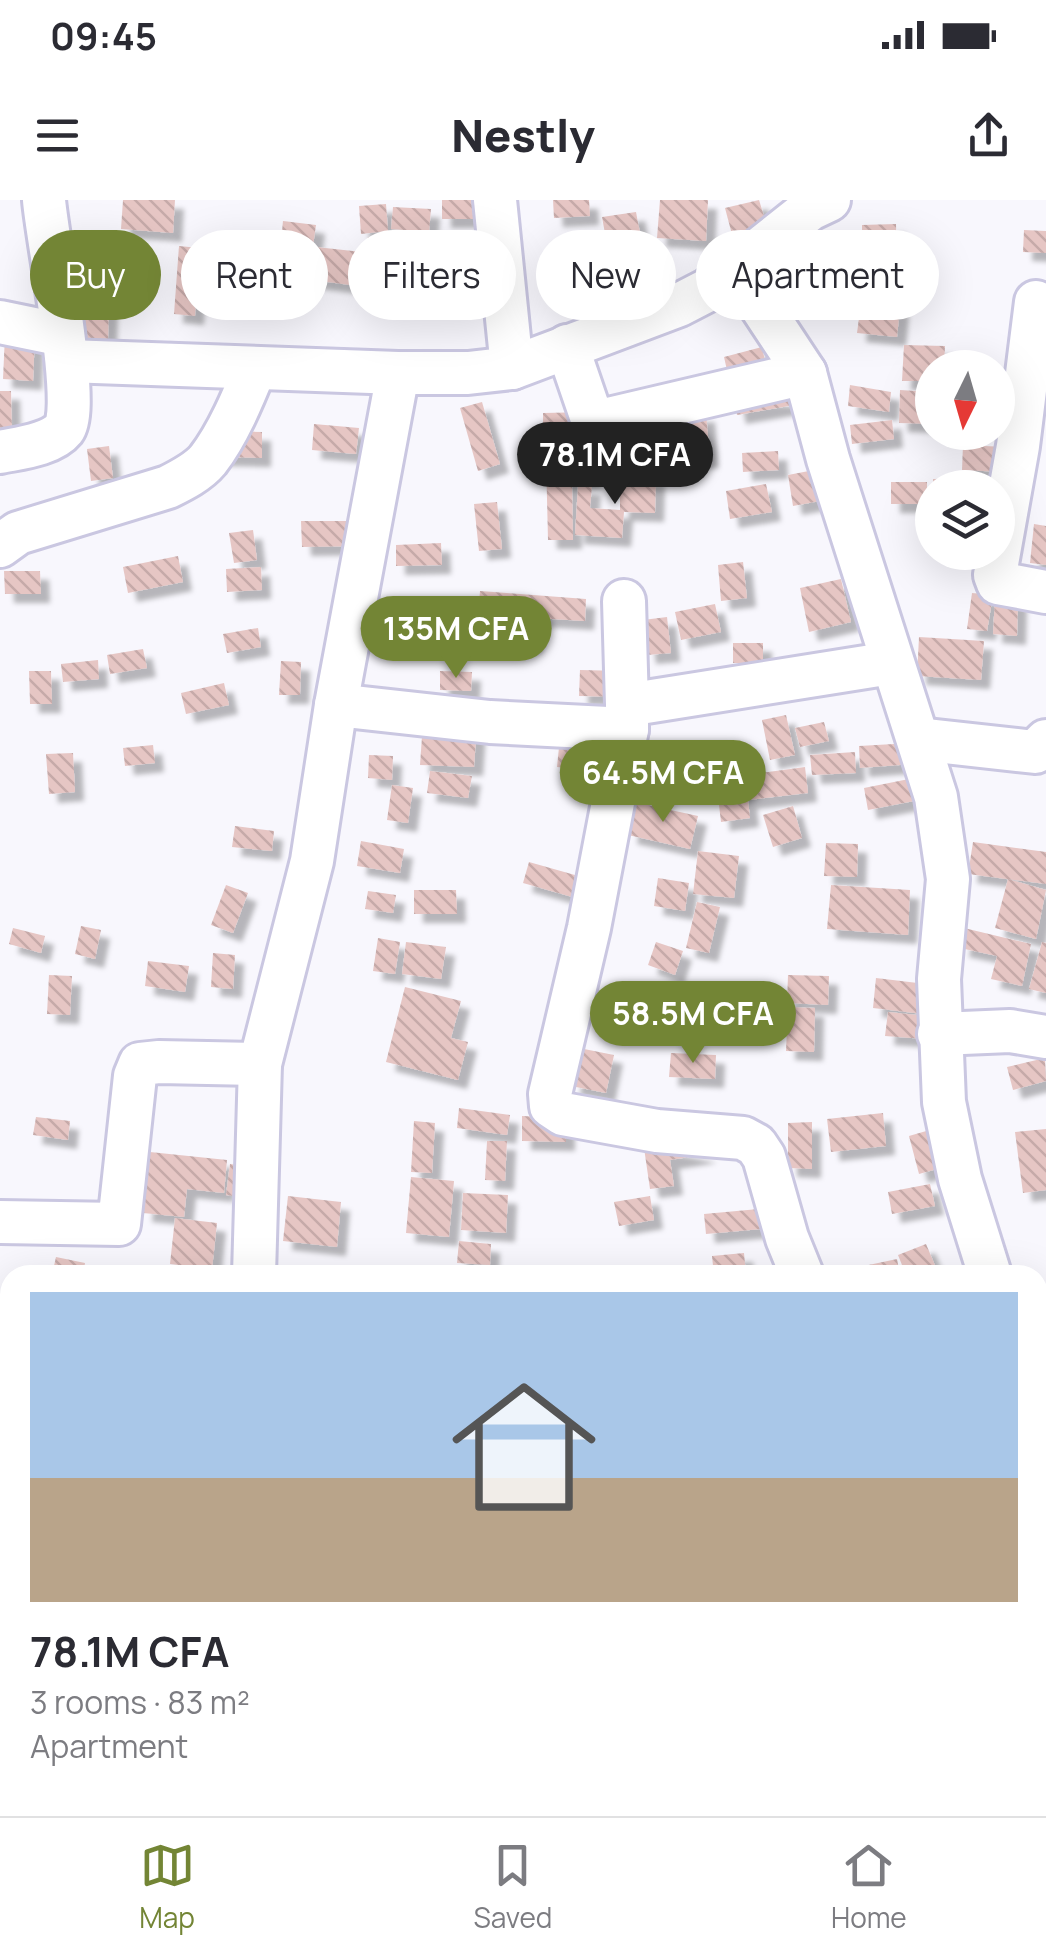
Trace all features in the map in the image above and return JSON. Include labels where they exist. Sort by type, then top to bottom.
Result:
[{"type":"street","points":[[0,452],[42,442],[63,431],[70,414],[44,200]]},
{"type":"street","points":[[494,200],[512,368]]},
{"type":"street","points":[[785,230],[810,209],[829,200]]},
{"type":"street","points":[[0,322],[65,348],[256,368],[468,373],[512,368],[678,305],[696,294]]},
{"type":"street","points":[[1036,302],[1018,446],[994,574],[998,583],[1046,592]]},
{"type":"street","points":[[770,320],[805,374],[891,663],[936,797],[948,879],[938,979],[944,1102],[960,1179],[987,1265]]},
{"type":"street","points":[[567,346],[596,422],[805,374]]},
{"type":"street","points":[[0,546],[18,532],[186,478],[206,462],[256,368]]},
{"type":"street","points":[[254,1265],[260,1064],[312,861],[336,705],[398,373]]},
{"type":"street","points":[[624,601],[627,717],[593,908],[550,1094],[551,1106],[563,1114],[657,1131],[742,1138],[756,1145],[764,1156],[798,1265]]},
{"type":"street","points":[[336,705],[490,722],[627,717],[891,663]]},
{"type":"street","points":[[918,739],[1034,752],[1046,741]]},
{"type":"street","points":[[939,1034],[1010,1031],[1046,1039]]},
{"type":"street","points":[[0,1222],[119,1224],[135,1076],[140,1064],[260,1064]]},
{"type":"building","points":[[123,200],[175,200],[173,233],[121,229]]},
{"type":"building","points":[[442,200],[500,200],[500,219],[442,219]]},
{"type":"building","points":[[553,200],[589,200],[590,216],[554,218]]},
{"type":"building","points":[[660,200],[708,200],[707,230],[696,230],[696,240],[676,239],[676,230],[658,230]]},
{"type":"building","points":[[759,200],[768,230],[731,230],[725,208]]},
{"type":"building","points":[[386,204],[388,230],[361,230],[359,206]]},
{"type":"building","points":[[393,207],[431,209],[429,230],[391,229]]},
{"type":"building","points":[[636,212],[639,230],[604,230],[602,217]]},
{"type":"building","points":[[283,221],[316,225],[315,230],[282,230]]},
{"type":"building","points":[[896,224],[896,230],[862,230],[862,225]]},
{"type":"building","points":[[1024,230],[1046,231],[1046,253],[1023,252]]},
{"type":"building","points":[[179,246],[181,315],[174,314]]},
{"type":"building","points":[[328,248],[348,250],[348,285],[328,282]]},
{"type":"building","points":[[85,320],[109,320],[108,339],[84,338]]},
{"type":"building","points":[[859,320],[899,320],[897,337],[857,333]]},
{"type":"building","points":[[5,335],[35,336],[33,381],[3,379]]},
{"type":"building","points":[[904,345],[945,346],[945,350],[915,350],[915,381],[902,381]]},
{"type":"building","points":[[762,347],[767,370],[729,379],[724,357]]},
{"type":"building","points":[[850,385],[891,392],[889,412],[848,406]]},
{"type":"building","points":[[900,390],[915,391],[915,423],[899,423]]},
{"type":"building","points":[[0,391],[11,391],[12,433],[0,433]]},
{"type":"building","points":[[733,394],[823,400],[737,415]]},
{"type":"building","points":[[482,402],[500,464],[478,471],[460,408]]},
{"type":"building","points":[[589,412],[590,444],[543,444],[543,413]]},
{"type":"building","points":[[706,413],[710,459],[658,464],[654,417]]},
{"type":"building","points":[[892,420],[894,439],[852,444],[850,425]]},
{"type":"building","points":[[314,424],[359,428],[356,454],[312,450]]},
{"type":"building","points":[[626,427],[636,466],[615,472],[605,432]]},
{"type":"building","points":[[219,431],[262,432],[262,458],[219,457]]},
{"type":"building","points":[[109,446],[113,478],[91,481],[87,449]]},
{"type":"building","points":[[963,450],[1006,450],[1005,470],[962,470]]},
{"type":"building","points":[[778,451],[779,470],[743,472],[742,453]]},
{"type":"building","points":[[546,457],[591,457],[592,480],[572,481],[573,540],[548,540]]},
{"type":"building","points":[[814,470],[820,501],[793,506],[788,475]]},
{"type":"building","points":[[620,476],[656,477],[655,513],[624,512],[622,538],[575,535],[578,485],[592,486],[590,508],[620,510]]},
{"type":"building","points":[[891,482],[915,482],[915,504],[891,504]]},
{"type":"building","points":[[766,484],[772,512],[730,519],[726,491]]},
{"type":"building","points":[[497,502],[502,549],[479,551],[474,504]]},
{"type":"building","points":[[301,521],[362,521],[362,546],[302,547]]},
{"type":"building","points":[[1034,524],[1046,526],[1046,565],[1030,563]]},
{"type":"building","points":[[253,530],[257,560],[234,563],[229,533]]},
{"type":"building","points":[[441,543],[442,565],[396,566],[396,545]]},
{"type":"building","points":[[178,556],[183,582],[128,593],[123,567]]},
{"type":"building","points":[[743,562],[747,598],[721,601],[718,565]]},
{"type":"building","points":[[261,567],[262,590],[227,592],[226,569]]},
{"type":"building","points":[[4,571],[40,571],[41,594],[5,594]]},
{"type":"building","points":[[841,579],[851,622],[809,632],[800,588]]},
{"type":"building","points":[[480,591],[586,599],[585,621],[535,618],[533,644],[476,640]]},
{"type":"building","points":[[972,593],[993,595],[987,631],[967,629]]},
{"type":"building","points":[[995,597],[1018,598],[1017,636],[993,634]]},
{"type":"building","points":[[715,604],[721,632],[681,640],[675,612]]},
{"type":"building","points":[[667,617],[671,653],[647,655],[643,620]]},
{"type":"building","points":[[258,628],[261,647],[227,653],[223,634]]},
{"type":"building","points":[[919,637],[984,641],[981,680],[917,676]]},
{"type":"building","points":[[733,643],[763,643],[763,663],[733,663]]},
{"type":"building","points":[[143,649],[147,668],[110,674],[107,655]]},
{"type":"building","points":[[98,660],[99,679],[63,682],[61,664]]},
{"type":"building","points":[[281,661],[301,662],[300,695],[279,695]]},
{"type":"building","points":[[580,670],[624,671],[623,697],[579,696]]},
{"type":"building","points":[[29,671],[51,671],[52,704],[30,704]]},
{"type":"building","points":[[440,671],[472,672],[471,691],[440,690]]},
{"type":"building","points":[[224,683],[229,705],[186,714],[181,693]]},
{"type":"building","points":[[786,715],[795,755],[770,760],[762,720]]},
{"type":"building","points":[[423,722],[477,725],[474,767],[420,765]]},
{"type":"building","points":[[824,722],[829,741],[800,747],[795,728]]},
{"type":"building","points":[[561,728],[624,734],[621,773],[557,767]]},
{"type":"building","points":[[911,743],[913,764],[860,768],[859,746]]},
{"type":"building","points":[[153,745],[155,763],[125,766],[123,748]]},
{"type":"building","points":[[855,752],[856,773],[812,775],[810,755]]},
{"type":"building","points":[[73,753],[75,792],[49,794],[46,754]]},
{"type":"building","points":[[369,755],[393,756],[392,780],[368,778]]},
{"type":"building","points":[[805,767],[808,793],[748,800],[750,818],[721,822],[716,779]]},
{"type":"building","points":[[430,771],[472,776],[468,798],[427,793]]},
{"type":"building","points":[[914,778],[919,800],[868,810],[864,788]]},
{"type":"building","points":[[392,785],[413,788],[408,823],[387,820]]},
{"type":"building","points":[[634,802],[698,816],[690,849],[628,835]]},
{"type":"building","points":[[793,806],[802,838],[773,847],[763,815]]},
{"type":"building","points":[[235,826],[274,831],[272,851],[232,847]]},
{"type":"building","points":[[361,841],[404,849],[400,873],[357,866]]},
{"type":"building","points":[[973,842],[1046,852],[1046,884],[968,874]]},
{"type":"building","points":[[826,843],[858,844],[857,877],[824,876]]},
{"type":"building","points":[[698,851],[739,856],[734,898],[693,894]]},
{"type":"building","points":[[529,862],[596,881],[590,902],[523,883]]},
{"type":"building","points":[[658,878],[689,883],[685,911],[654,906]]},
{"type":"building","points":[[1008,879],[1046,890],[1036,939],[995,928]]},
{"type":"building","points":[[226,885],[248,893],[233,933],[211,925]]},
{"type":"building","points":[[831,885],[910,890],[908,935],[827,929]]},
{"type":"building","points":[[414,890],[456,890],[457,914],[414,914]]},
{"type":"building","points":[[368,891],[396,895],[393,913],[365,909]]},
{"type":"building","points":[[697,902],[720,907],[709,953],[686,948]]},
{"type":"building","points":[[81,926],[101,930],[95,959],[75,954]]},
{"type":"building","points":[[13,928],[45,936],[41,953],[9,944]]},
{"type":"building","points":[[964,928],[1031,944],[1022,986],[991,979],[997,956],[960,948]]},
{"type":"building","points":[[378,938],[400,942],[395,974],[373,971]]},
{"type":"building","points":[[406,942],[446,947],[441,979],[402,974]]},
{"type":"building","points":[[656,942],[683,951],[675,975],[648,965]]},
{"type":"building","points":[[1042,942],[1046,943],[1046,993],[1029,989]]},
{"type":"building","points":[[213,953],[235,955],[233,989],[211,987]]},
{"type":"building","points":[[148,961],[189,966],[185,992],[145,986]]},
{"type":"building","points":[[49,975],[72,976],[70,1015],[47,1014]]},
{"type":"building","points":[[788,975],[829,976],[828,1005],[787,1003]]},
{"type":"building","points":[[876,978],[926,984],[923,1014],[873,1008]]},
{"type":"building","points":[[405,987],[461,1001],[451,1038],[468,1042],[458,1080],[386,1062]]},
{"type":"building","points":[[788,1007],[815,1008],[814,1052],[786,1051]]},
{"type":"building","points":[[888,1012],[927,1016],[925,1039],[885,1036]]},
{"type":"building","points":[[579,1048],[614,1055],[606,1093],[571,1086]]},
{"type":"building","points":[[671,1053],[716,1055],[715,1079],[669,1077]]},
{"type":"building","points":[[1045,1058],[1046,1081],[1013,1090],[1007,1067]]},
{"type":"building","points":[[459,1108],[510,1115],[507,1135],[457,1128]]},
{"type":"building","points":[[883,1113],[886,1146],[831,1152],[827,1119]]},
{"type":"building","points":[[522,1116],[566,1118],[566,1142],[522,1141]]},
{"type":"building","points":[[36,1117],[70,1121],[68,1140],[33,1135]]},
{"type":"building","points":[[414,1121],[435,1123],[432,1173],[411,1172]]},
{"type":"building","points":[[812,1122],[812,1169],[788,1168],[788,1123]]},
{"type":"building","points":[[940,1127],[951,1165],[919,1174],[909,1136]]},
{"type":"building","points":[[1046,1129],[1046,1190],[1023,1193],[1015,1132]]},
{"type":"building","points":[[487,1141],[507,1141],[505,1181],[485,1180]]},
{"type":"building","points":[[643,1141],[708,1154],[670,1160],[674,1186],[650,1189]]},
{"type":"building","points":[[150,1152],[227,1160],[224,1193],[187,1189],[184,1217],[143,1213]]},
{"type":"building","points":[[230,1164],[260,1168],[256,1199],[226,1195]]},
{"type":"building","points":[[411,1177],[454,1181],[449,1237],[406,1233]]},
{"type":"building","points":[[930,1184],[935,1206],[892,1214],[888,1192]]},
{"type":"building","points":[[463,1193],[508,1195],[506,1233],[461,1230]]},
{"type":"building","points":[[288,1196],[341,1202],[337,1247],[283,1241]]},
{"type":"building","points":[[650,1196],[654,1220],[619,1226],[614,1202]]},
{"type":"building","points":[[770,1208],[772,1228],[706,1234],[704,1214]]},
{"type":"building","points":[[175,1218],[217,1223],[212,1265],[170,1264]]},
{"type":"building","points":[[459,1241],[491,1244],[490,1265],[457,1263]]},
{"type":"building","points":[[926,1244],[935,1265],[902,1265],[898,1255]]},
{"type":"building","points":[[744,1253],[745,1265],[713,1265],[712,1256]]},
{"type":"building","points":[[56,1257],[85,1263],[85,1265],[54,1265]]},
{"type":"building","points":[[897,1259],[898,1265],[869,1265]]}]
